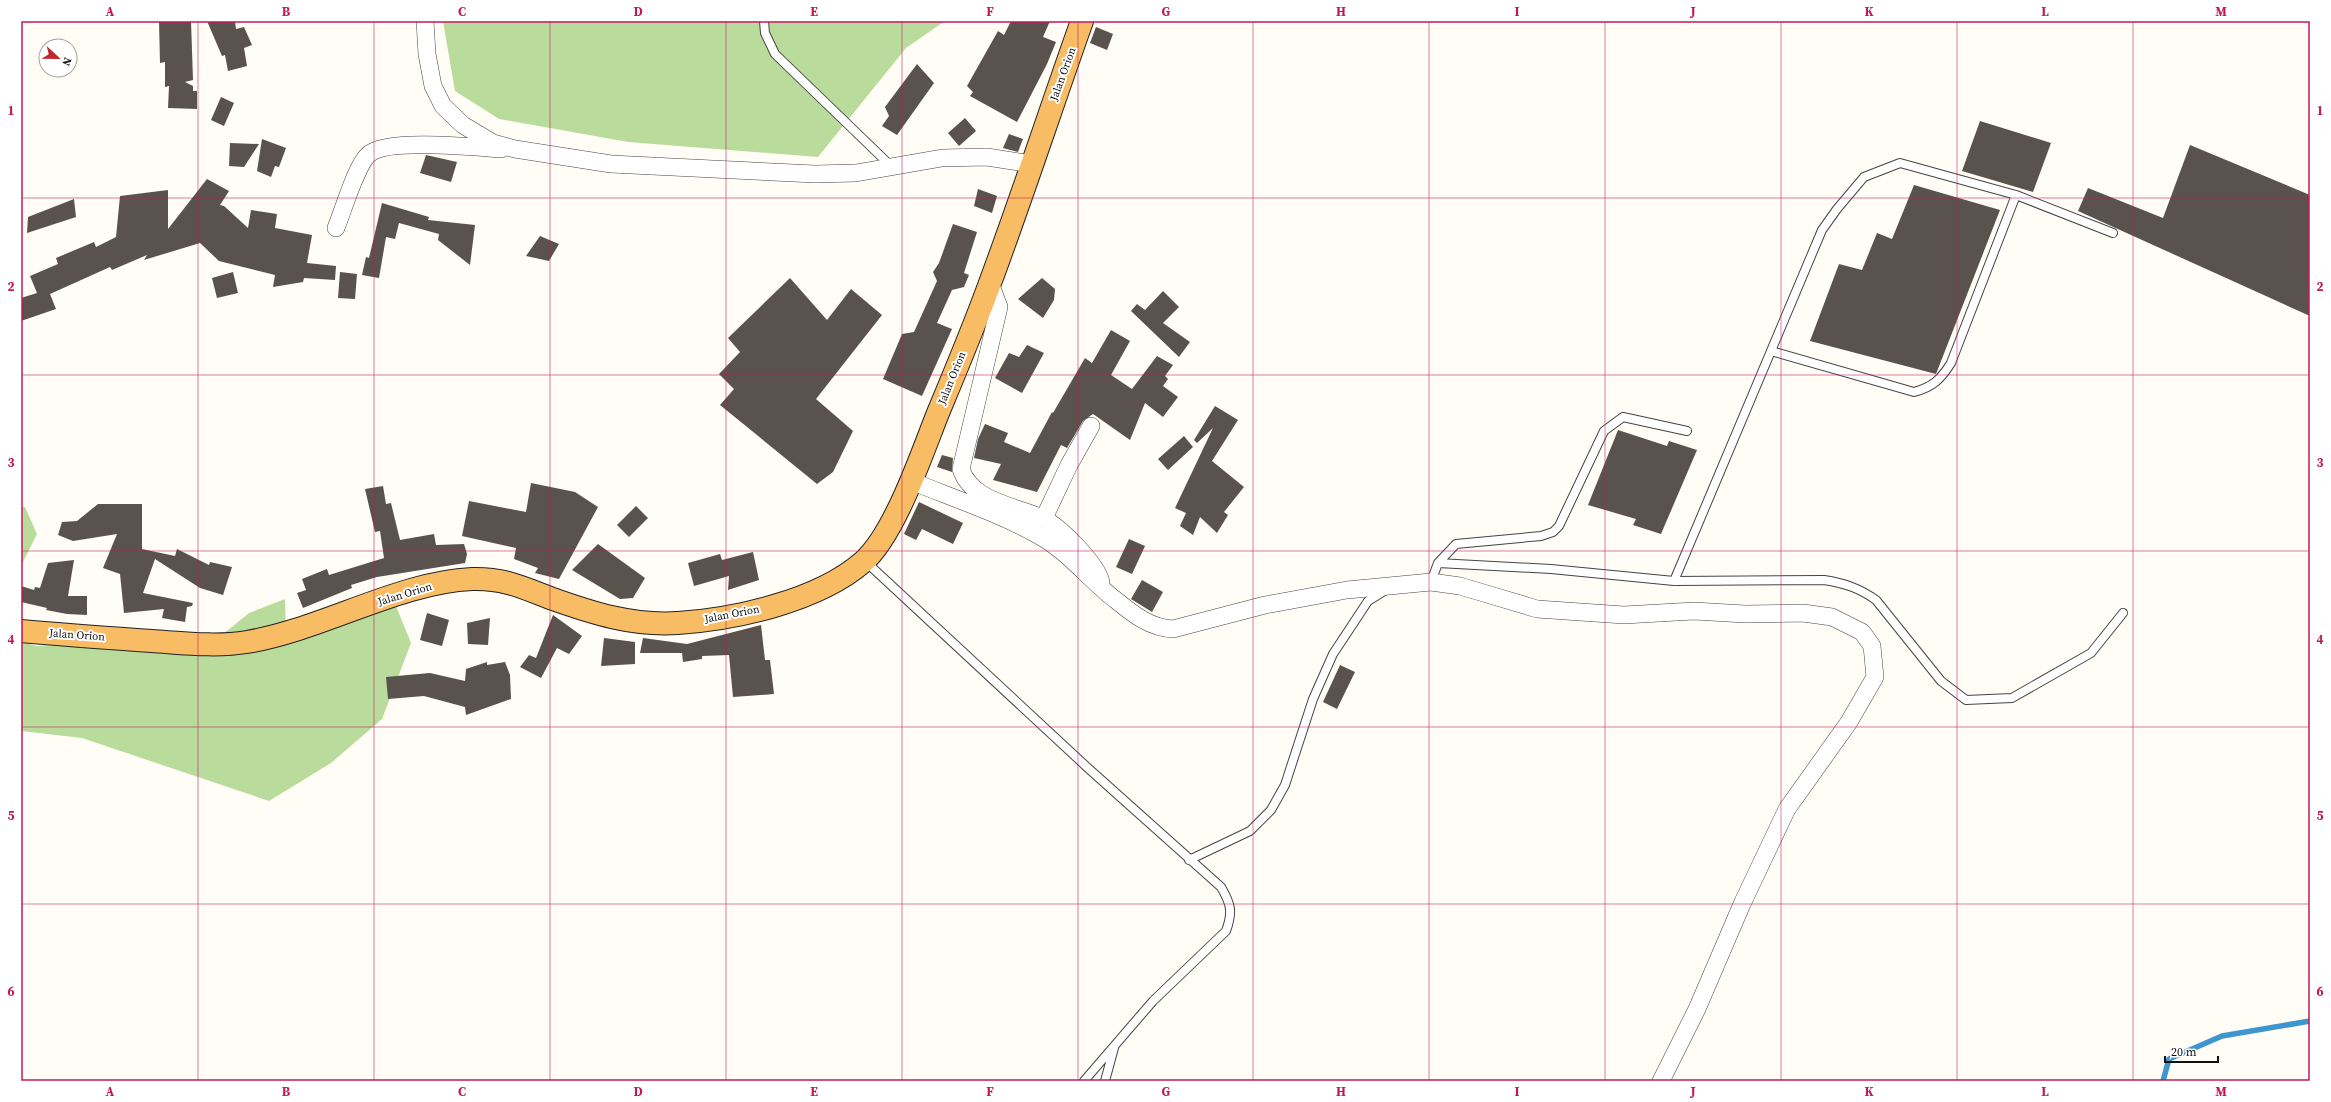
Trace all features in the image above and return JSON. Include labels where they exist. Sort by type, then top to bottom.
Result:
[{"type":"highway","name":"Jalan Orion","points":[[21,631],[190,643],[219,644],[248,642],[304,627],[434,585],[473,579],[504,581],[518,584],[550,598],[621,620],[662,624],[682,623],[718,618],[792,600],[836,581],[865,560],[887,529],[911,481],[990,283],[1082,21]]},
{"type":"street","points":[[425,21],[427,54],[433,86],[443,106],[469,128],[493,143],[515,149],[611,164],[815,174],[856,173],[942,158],[987,157],[1031,164]]},
{"type":"street","points":[[336,228],[363,161],[376,149],[402,145],[515,149]]},
{"type":"street","points":[[990,283],[999,307],[961,469],[964,479],[972,488],[992,499],[1044,518],[1095,567],[1103,591]]},
{"type":"street","points":[[1044,518],[1069,465],[1091,426]]},
{"type":"street","points":[[911,481],[1038,535],[1058,549],[1103,591],[1151,625],[1173,629],[1265,605],[1347,590],[1431,582],[1460,586],[1538,609],[1624,615],[1694,611],[1745,614],[1817,614],[1832,617],[1855,627],[1862,632],[1872,646],[1875,677],[1870,689],[1787,809],[1742,904],[1697,1009],[1661,1081]]},
{"type":"lane","points":[[764,21],[765,33],[775,54],[891,166]]},
{"type":"lane","points":[[1674,581],[1822,230],[1837,209],[1864,178],[1900,163],[2016,195],[2113,233]]},
{"type":"lane","points":[[1771,351],[1914,392],[1928,388],[1941,378],[1951,362],[2016,195]]},
{"type":"lane","points":[[1431,582],[1438,563],[1456,544],[1541,536],[1553,532],[1559,526],[1604,431],[1623,417],[1687,431]]},
{"type":"lane","points":[[865,560],[1089,769],[1221,887],[1228,898],[1232,916],[1226,930],[1153,1001],[1115,1043],[1084,1081]]},
{"type":"lane","points":[[1438,563],[1551,569],[1674,581],[1824,580],[1844,583],[1862,590],[1876,600],[1941,681],[1966,700],[2012,698],[2091,653],[2123,613]]},
{"type":"lane","points":[[1189,860],[1250,831],[1271,810],[1285,785],[1313,699],[1333,654],[1368,601],[1393,585]]},
{"type":"lane","points":[[1105,1081],[1115,1043]]},
{"type":"green space","points":[[443,21],[945,21],[906,48],[818,157],[628,142],[499,119],[455,91]]},
{"type":"green space","points":[[21,507],[25,507],[37,534],[21,566]]},
{"type":"green space","points":[[285,599],[286,637],[336,618],[396,606],[411,643],[382,719],[331,763],[269,801],[82,738],[21,731],[21,642],[37,646],[222,635],[249,613]]},
{"type":"building","points":[[159,21],[191,21],[193,80],[185,82],[193,86],[193,91],[197,91],[197,109],[168,108],[169,86],[165,87],[165,62],[160,63]]},
{"type":"building","points":[[207,21],[235,21],[236,29],[244,27],[252,45],[244,48],[247,66],[228,71],[225,55],[222,56]]},
{"type":"building","points":[[1011,21],[1050,21],[1043,37],[1056,42],[1047,64],[1017,122],[970,96],[973,92],[967,86],[998,31],[1004,35]]},
{"type":"building","points":[[1096,27],[1113,34],[1107,50],[1090,43]]},
{"type":"building","points":[[917,64],[934,83],[897,135],[882,126],[889,116],[885,107]]},
{"type":"building","points":[[221,97],[234,103],[224,126],[211,120]]},
{"type":"building","points":[[965,118],[976,131],[959,146],[948,133]]},
{"type":"building","points":[[1980,121],[2051,143],[2033,192],[1962,171]]},
{"type":"building","points":[[1009,134],[1023,139],[1018,152],[1003,148]]},
{"type":"building","points":[[262,139],[286,148],[279,167],[275,166],[271,177],[257,171]]},
{"type":"building","points":[[230,143],[259,144],[244,167],[229,166]]},
{"type":"building","points":[[2190,145],[2310,195],[2310,316],[2078,211],[2088,188],[2163,218]]},
{"type":"building","points":[[426,155],[457,162],[451,182],[420,173]]},
{"type":"building","points":[[207,179],[229,191],[220,205],[224,206],[248,228],[251,210],[277,214],[275,228],[312,235],[307,263],[336,266],[335,280],[304,278],[303,282],[273,287],[275,275],[219,261],[200,243],[144,260],[147,255],[112,270],[110,267],[50,294],[56,309],[21,321],[21,298],[37,293],[30,276],[58,264],[56,258],[94,242],[96,247],[116,237],[120,196],[168,190],[168,229]]},
{"type":"building","points":[[1914,185],[2000,210],[1936,374],[1810,341],[1839,264],[1862,270],[1877,233],[1892,239]]},
{"type":"building","points":[[978,189],[997,196],[992,213],[974,206]]},
{"type":"building","points":[[74,199],[76,217],[27,233],[28,217]]},
{"type":"building","points":[[382,203],[429,217],[428,220],[475,225],[470,265],[438,240],[439,234],[399,223],[395,239],[386,237],[379,278],[362,275],[366,257],[369,258]]},
{"type":"building","points":[[953,224],[977,232],[964,273],[969,275],[964,287],[952,290],[937,323],[952,329],[922,396],[883,379],[902,334],[914,332],[937,281],[933,272],[939,263]]},
{"type":"building","points":[[540,236],[559,244],[549,261],[526,256]]},
{"type":"building","points":[[233,272],[238,293],[217,298],[212,278]]},
{"type":"building","points":[[340,272],[357,274],[355,299],[338,298]]},
{"type":"building","points":[[790,278],[827,320],[851,289],[882,315],[816,399],[853,431],[833,472],[817,484],[720,405],[734,389],[719,374],[740,352],[728,338]]},
{"type":"building","points":[[1042,278],[1055,289],[1054,300],[1043,318],[1018,299]]},
{"type":"building","points":[[1163,291],[1179,307],[1163,323],[1190,342],[1179,357],[1131,311],[1137,304],[1145,310]]},
{"type":"building","points":[[1111,330],[1130,341],[1111,375],[1132,389],[1157,356],[1173,365],[1165,376],[1168,379],[1163,386],[1178,397],[1163,417],[1145,403],[1130,440],[1093,414],[1083,421],[1067,448],[1061,445],[1037,492],[993,480],[1001,464],[974,458],[978,439],[985,424],[1008,433],[1004,442],[1030,453],[1052,412],[1053,413],[1085,358],[1092,363]]},
{"type":"building","points":[[1027,345],[1044,353],[1022,393],[995,378],[1009,353],[1019,357]]},
{"type":"building","points":[[1215,406],[1238,420],[1212,461],[1244,487],[1224,512],[1228,515],[1217,533],[1200,517],[1193,535],[1180,526],[1186,513],[1175,508],[1213,428],[1197,443],[1194,440]]},
{"type":"building","points":[[1618,430],[1667,446],[1669,441],[1697,450],[1661,534],[1633,525],[1636,519],[1588,505]]},
{"type":"building","points":[[1184,436],[1193,447],[1168,470],[1158,459]]},
{"type":"building","points":[[942,455],[953,458],[952,472],[937,467]]},
{"type":"building","points":[[531,483],[575,492],[598,507],[559,579],[535,573],[538,568],[514,559],[516,548],[462,536],[469,501],[526,512]]},
{"type":"building","points":[[383,486],[386,504],[391,503],[400,540],[434,534],[436,545],[464,544],[467,554],[465,563],[377,577],[351,585],[352,588],[303,608],[297,593],[306,590],[302,579],[327,569],[329,575],[384,558],[380,531],[375,532],[365,489]]},
{"type":"building","points":[[919,502],[963,523],[953,544],[922,529],[916,540],[904,534]]},
{"type":"building","points":[[98,504],[142,504],[142,549],[175,556],[177,549],[209,565],[210,562],[232,567],[223,595],[200,588],[155,559],[143,593],[193,603],[192,606],[187,607],[185,622],[162,618],[164,609],[124,613],[120,574],[103,568],[117,534],[73,541],[58,535],[62,522],[77,521]]},
{"type":"building","points":[[636,506],[648,518],[629,537],[617,525]]},
{"type":"building","points":[[1129,539],[1145,546],[1132,574],[1116,567]]},
{"type":"building","points":[[598,544],[645,578],[633,598],[620,599],[572,570]]},
{"type":"building","points":[[753,552],[759,580],[728,590],[729,576],[694,586],[688,563],[720,554],[722,560]]},
{"type":"building","points":[[74,560],[68,596],[87,596],[87,615],[67,614],[46,610],[47,608],[21,602],[21,586],[34,590],[35,587],[40,588],[48,563]]},
{"type":"building","points":[[1142,580],[1163,592],[1152,612],[1131,599]]},
{"type":"building","points":[[427,613],[449,620],[442,646],[420,640]]},
{"type":"building","points":[[553,615],[582,636],[569,654],[557,648],[541,678],[520,667],[529,655],[536,658]]},
{"type":"building","points":[[490,618],[488,645],[468,644],[467,623]]},
{"type":"building","points":[[761,625],[765,660],[770,660],[774,694],[733,697],[729,655],[702,656],[702,659],[683,662],[682,653],[640,653],[643,638],[687,644]]},
{"type":"building","points":[[604,638],[635,642],[635,664],[601,666]]},
{"type":"building","points":[[487,662],[487,665],[505,662],[510,675],[511,699],[466,715],[465,707],[424,696],[388,699],[386,677],[430,673],[465,681],[466,669]]},
{"type":"building","points":[[1340,665],[1355,672],[1337,709],[1323,702]]},
{"type":"waterway","points":[[2163,1081],[2169,1059],[2222,1036],[2310,1021]]}]
